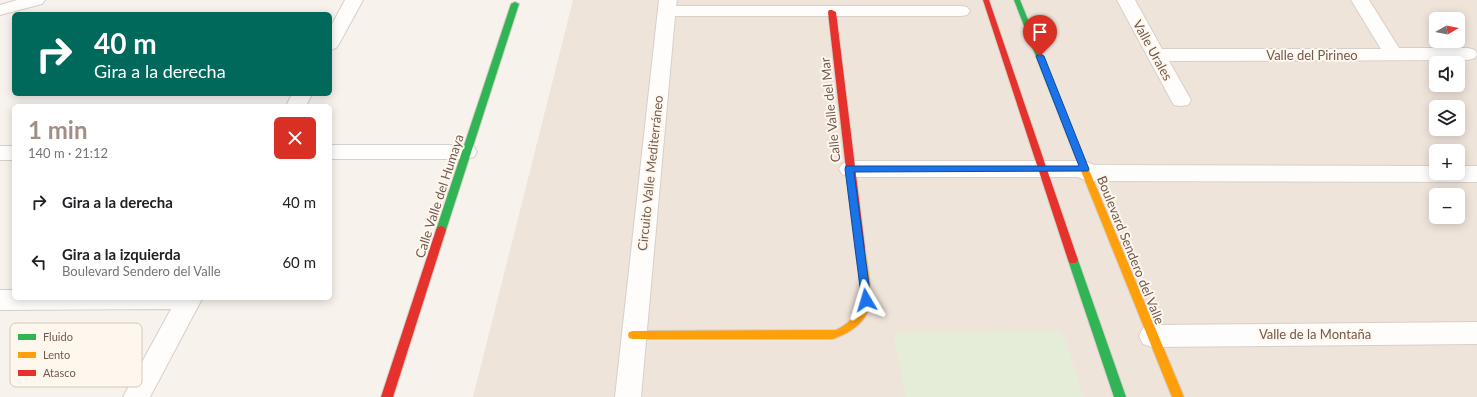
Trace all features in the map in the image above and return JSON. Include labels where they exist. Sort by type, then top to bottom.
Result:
[{"type":"street","points":[[0,10],[36,0]]},
{"type":"street","points":[[332,40],[354,0]]},
{"type":"street","points":[[986,0],[1120,397]]},
{"type":"street","name":"Boulevard Sendero del Valle","points":[[1018,0],[1152,336],[1178,397]]},
{"type":"street","name":"Valle Urales","points":[[1126,0],[1181,100]]},
{"type":"street","points":[[1360,0],[1394,55]]},
{"type":"street","name":"Calle Valle del Humaya","points":[[387,397],[515,4]]},
{"type":"street","name":"Circuito Valle Mediterráneo","points":[[628,397],[633,335],[668,5],[832,12],[961,11]]},
{"type":"street","name":"Calle Valle del Mar","points":[[633,335],[833,335],[848,331],[857,321],[866,300],[832,12]]},
{"type":"street","name":"Valle del Pirineo","points":[[1156,55],[1468,54]]},
{"type":"street","points":[[332,152],[467,152]]},
{"type":"street","points":[[0,153],[12,153]]},
{"type":"street","points":[[850,169],[1042,169],[1086,171],[1477,174]]},
{"type":"street","points":[[0,300],[12,300]]},
{"type":"street","points":[[142,386],[189,300]]},
{"type":"street","name":"Valle de la Montaña","points":[[1152,336],[1477,333]]},
{"type":"street","points":[[136,397],[141,387]]},
{"type":"shaded area","points":[[573,0],[1477,0],[1477,397],[473,397]]},
{"type":"green space","points":[[1057,330],[1064,336],[1084,397],[906,397],[893,332]]},
{"type":"traffic: fast","points":[[1017,0],[1073,141]]},
{"type":"traffic: fast","points":[[441,230],[515,4]]},
{"type":"traffic: fast","points":[[1073,260],[1120,397]]},
{"type":"traffic: slow","points":[[1073,141],[1178,397]]},
{"type":"traffic: slow","points":[[633,335],[833,335],[839,333],[854,323],[862,313],[866,301],[860,248]]},
{"type":"traffic: jam","points":[[986,0],[1073,260]]},
{"type":"traffic: jam","points":[[832,12],[860,248]]},
{"type":"traffic: jam","points":[[387,397],[441,230]]},
{"type":"route","points":[[866,300],[850,169],[1085,169],[1040,56]]}]
